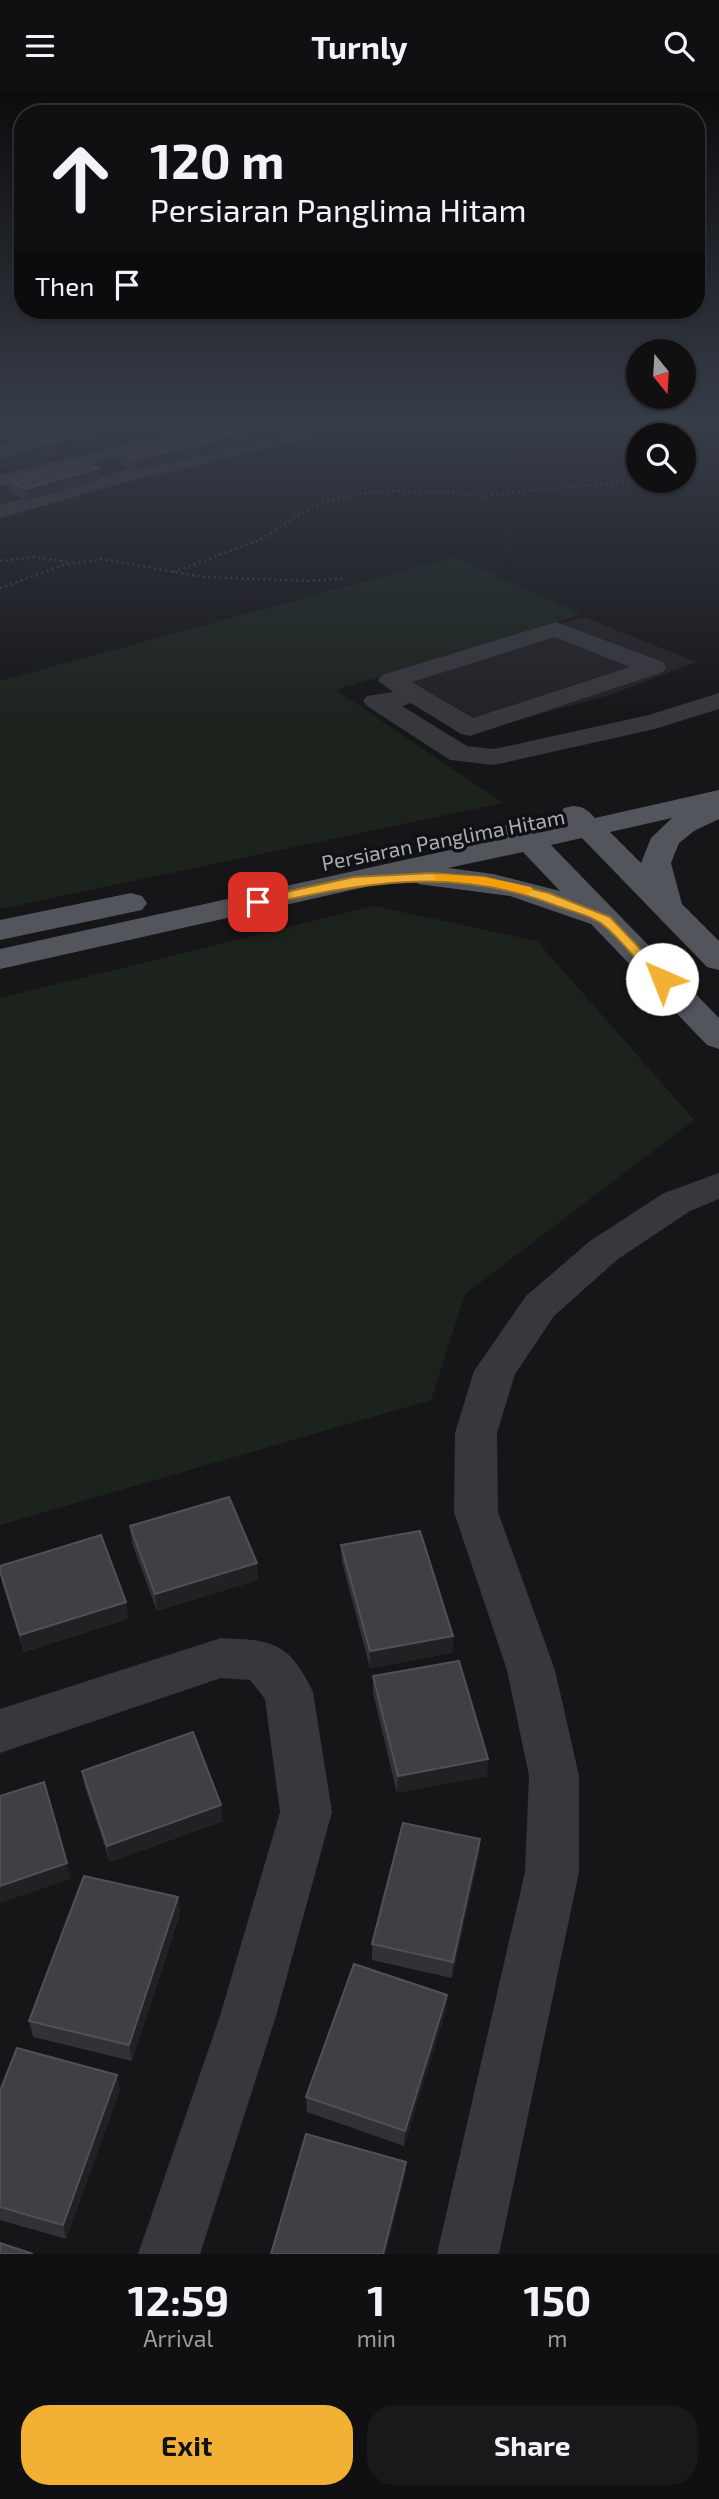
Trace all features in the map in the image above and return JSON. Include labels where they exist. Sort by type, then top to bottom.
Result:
[{"type":"main road","name":"Persiaran Panglima Hitam","points":[[582,821],[719,774]]},
{"type":"main road","name":"Persiaran Panglima Hitam","points":[[582,821],[719,799]]},
{"type":"main road","points":[[667,907],[656,863],[666,837],[689,820],[719,808]]},
{"type":"main road","points":[[523,833],[582,821],[719,960]]},
{"type":"main road","name":"Persiaran Panglima Hitam","points":[[0,959],[354,881],[523,833]]},
{"type":"main road","name":"Persiaran Panglima Hitam","points":[[0,930],[523,833]]},
{"type":"main road","points":[[523,833],[719,1038]]},
{"type":"main road","points":[[354,881],[431,877],[484,881],[544,896],[605,920]]},
{"type":"street","points":[[414,694],[391,680],[556,629],[654,667],[470,728],[414,694],[378,703],[460,754],[494,757],[655,721],[719,701]]},
{"type":"street","points":[[468,2254],[552,1872],[554,1776],[531,1670],[476,1512],[476,1433],[495,1371],[540,1306],[604,1250],[677,1202],[719,1185]]},
{"type":"street","points":[[0,1731],[221,1658],[263,1660],[289,1692],[306,1812],[248,2016],[169,2254]]},
{"type":"path","points":[[173,572],[258,541],[291,523]]},
{"type":"path","points":[[0,561],[33,557],[71,562],[101,559],[196,576],[269,578],[297,583],[345,578]]},
{"type":"path","points":[[0,588],[71,562]]},
{"type":"shaded area","points":[[454,557],[582,614],[336,690],[503,803],[0,909],[0,681]]},
{"type":"shaded area","points":[[584,617],[696,662],[610,695],[472,733],[376,681]]},
{"type":"shaded area","points":[[374,906],[537,941],[694,1120],[465,1294],[431,1400],[0,1525],[0,998]]},
{"type":"building","points":[[229,1497],[257,1563],[155,1594],[130,1526]]},
{"type":"building","points":[[420,1531],[453,1636],[370,1651],[341,1545]]},
{"type":"building","points":[[101,1535],[126,1602],[20,1635],[0,1566]]},
{"type":"building","points":[[459,1661],[488,1759],[398,1776],[373,1676]]},
{"type":"building","points":[[193,1732],[221,1805],[107,1846],[82,1771]]},
{"type":"building","points":[[44,1782],[67,1863],[0,1886],[0,1796]]},
{"type":"building","points":[[403,1823],[480,1839],[453,1962],[372,1944]]},
{"type":"building","points":[[84,1876],[178,1897],[129,2045],[29,2021]]},
{"type":"building","points":[[354,1964],[447,1995],[405,2131],[306,2097]]},
{"type":"building","points":[[17,2048],[117,2075],[63,2225],[0,2207],[0,2091]]},
{"type":"building","points":[[306,2134],[406,2162],[383,2254],[271,2254]]},
{"type":"building","points":[[0,2243],[33,2254],[0,2254]]},
{"type":"slow traffic","points":[[440,878],[484,881],[526,890]]},
{"type":"route","points":[[258,902],[354,881],[431,877],[484,881],[544,896],[605,920],[662,979]]}]
